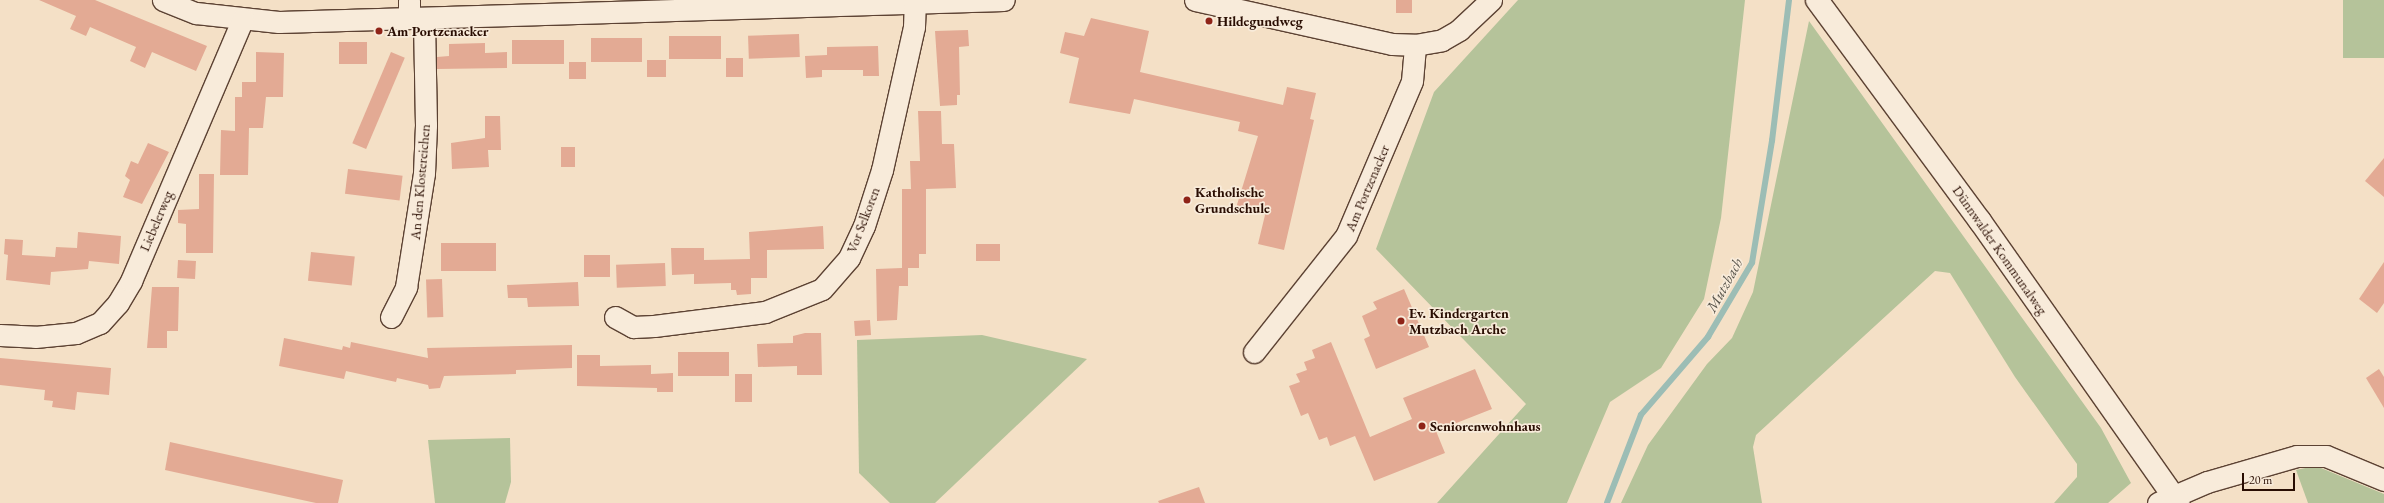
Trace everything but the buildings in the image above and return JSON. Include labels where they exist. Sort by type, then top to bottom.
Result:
[{"type":"main road","name":"Dünnwalder Kommunalweg","points":[[1817,0],[1980,221],[2170,501]]},
{"type":"street","points":[[163,0],[196,13],[243,20],[280,22],[414,12],[686,5],[915,3],[1004,0]]},
{"type":"street","points":[[1195,0],[1392,44],[1415,45],[1442,40],[1459,30],[1491,0]]},
{"type":"street","name":"Vor Selkoren","points":[[615,317],[633,327],[654,326],[765,312],[822,289],[849,258],[864,226],[882,170],[914,27],[915,3]]},
{"type":"street","name":"An den Klostereichen","points":[[391,317],[406,287],[424,173],[426,125],[414,12]]},
{"type":"street","name":"Liebelerweg","points":[[0,335],[35,337],[76,333],[100,323],[118,303],[131,281],[243,20]]},
{"type":"street","name":"Am Portzenacker","points":[[1254,352],[1346,236],[1412,81],[1415,45]]},
{"type":"street","points":[[2170,501],[2207,482],[2312,454],[2353,465],[2384,480]]},
{"type":"green space","points":[[1518,0],[1745,0],[1721,218],[1704,299],[1661,368],[1610,402],[1567,503],[1437,503],[1526,404],[1376,249],[1434,92]]},
{"type":"green space","points":[[2343,0],[2384,0],[2384,58],[2343,58]]},
{"type":"green space","points":[[1809,21],[2101,428],[2131,483],[2108,503],[2054,503],[2077,477],[2077,464],[2015,377],[1950,273],[1935,271],[1756,435],[1753,447],[1762,503],[1621,503],[1648,445],[1707,364],[1732,338],[1753,292]]},
{"type":"green space","points":[[982,335],[1087,359],[935,503],[890,503],[859,473],[857,340]]},
{"type":"green space","points":[[510,438],[511,482],[505,503],[435,503],[428,440]]},
{"type":"green space","points":[[2310,467],[2321,468],[2384,494],[2384,503],[2308,503],[2296,470]]},
{"type":"waterway","name":"Mutzbach","points":[[1607,503],[1641,415],[1708,337],[1752,263],[1772,141],[1789,0]]},
{"type":"place","name":"Hildegundweg","points":[[1209,21]]},
{"type":"place","name":"Am Portzenacker","points":[[379,31]]},
{"type":"place","name":"Katholische Grundschule","points":[[1187,200]]},
{"type":"place","name":"Ev. Kindergarten Mutzbach Arche","points":[[1401,321]]},
{"type":"place","name":"Seniorenwohnhaus","points":[[1422,426]]}]
